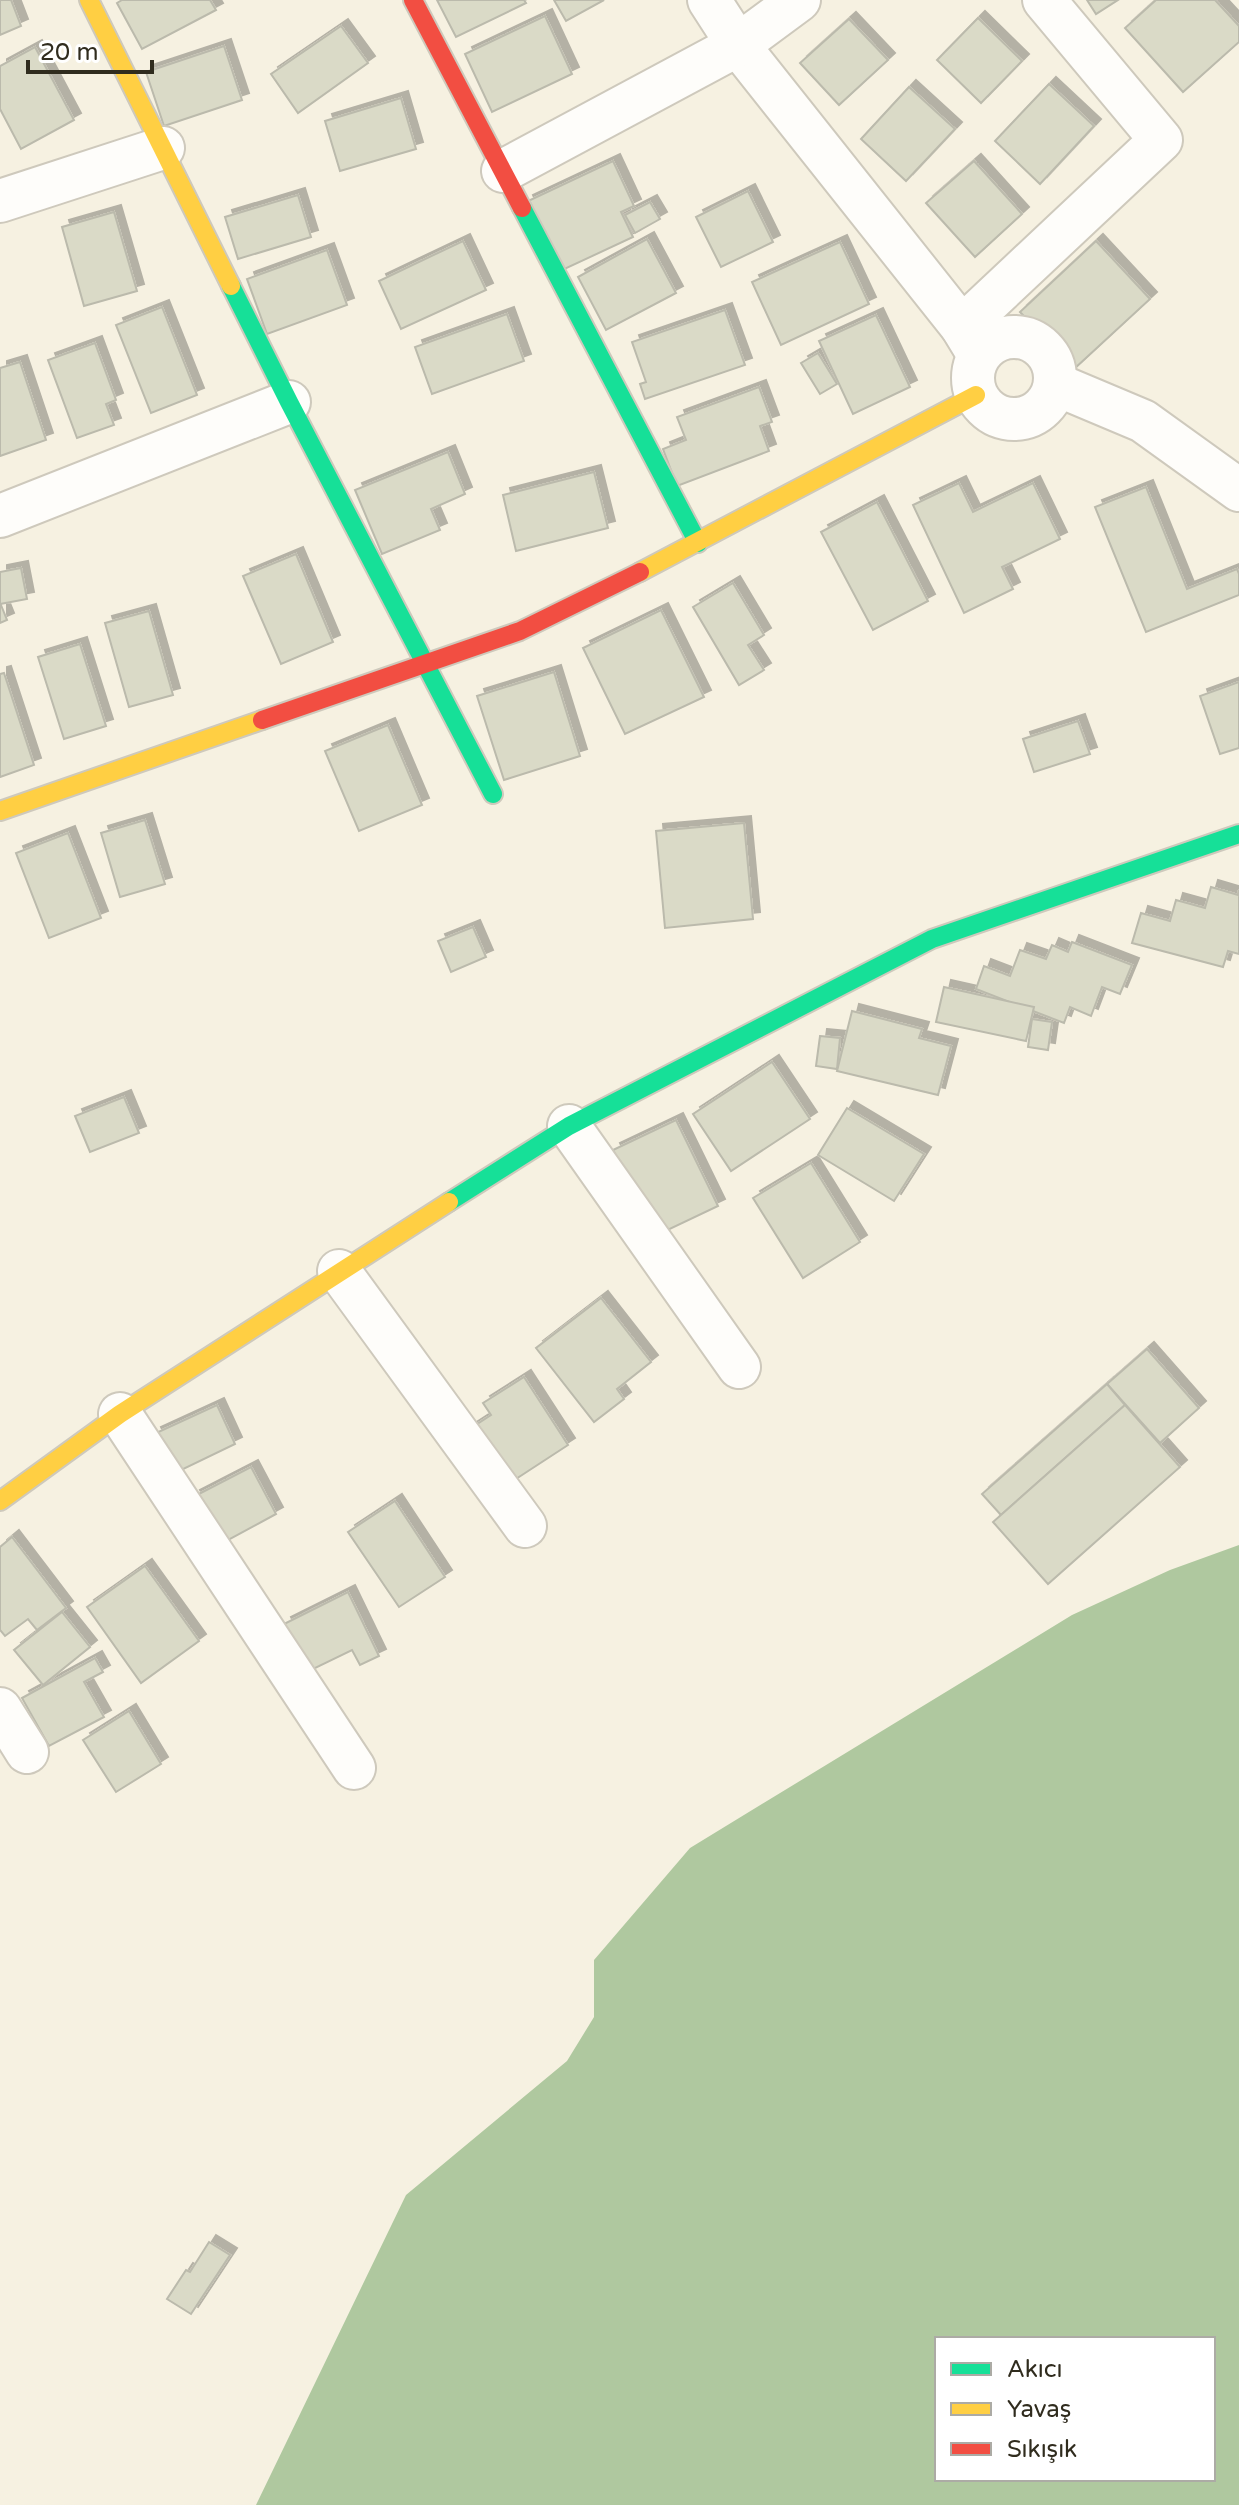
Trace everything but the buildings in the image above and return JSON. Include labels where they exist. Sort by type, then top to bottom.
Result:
[{"type":"street","points":[[89,0],[289,402],[493,794]]},
{"type":"street","points":[[413,0],[698,543]]},
{"type":"street","points":[[0,811],[520,631],[698,543],[973,359],[989,345],[1002,338],[1016,336],[1030,339],[1051,358],[1055,384],[1043,407],[1033,415],[1007,419],[984,406],[973,359],[738,45],[709,0]]},
{"type":"street","points":[[503,171],[738,45],[799,0]]},
{"type":"street","points":[[973,359],[1161,140],[1044,0]]},
{"type":"street","points":[[0,201],[163,148]]},
{"type":"street","points":[[1055,384],[1143,421],[1239,490]]},
{"type":"street","points":[[0,516],[289,402]]},
{"type":"street","points":[[0,1501],[120,1414],[569,1126],[932,939],[1239,834]]},
{"type":"street","points":[[569,1126],[739,1367]]},
{"type":"street","points":[[339,1271],[525,1526]]},
{"type":"street","points":[[120,1414],[354,1768]]},
{"type":"street","points":[[0,1709],[27,1752]]},
{"type":"shaded area","points":[[1239,1545],[1239,2505],[256,2505],[406,2195],[567,2061],[594,2017],[594,1960],[690,1848],[1072,1615],[1170,1570]]},
{"type":"traffic: fast","points":[[522,208],[698,543]]},
{"type":"traffic: fast","points":[[231,286],[493,794]]},
{"type":"traffic: fast","points":[[449,1202],[569,1126],[932,939],[1239,834]]},
{"type":"traffic: slow","points":[[89,0],[231,286]]},
{"type":"traffic: slow","points":[[640,572],[976,395]]},
{"type":"traffic: slow","points":[[0,811],[262,720]]},
{"type":"traffic: slow","points":[[0,1501],[120,1414],[449,1202]]},
{"type":"traffic: jam","points":[[413,0],[522,208]]},
{"type":"traffic: jam","points":[[262,720],[520,631],[640,572]]}]
